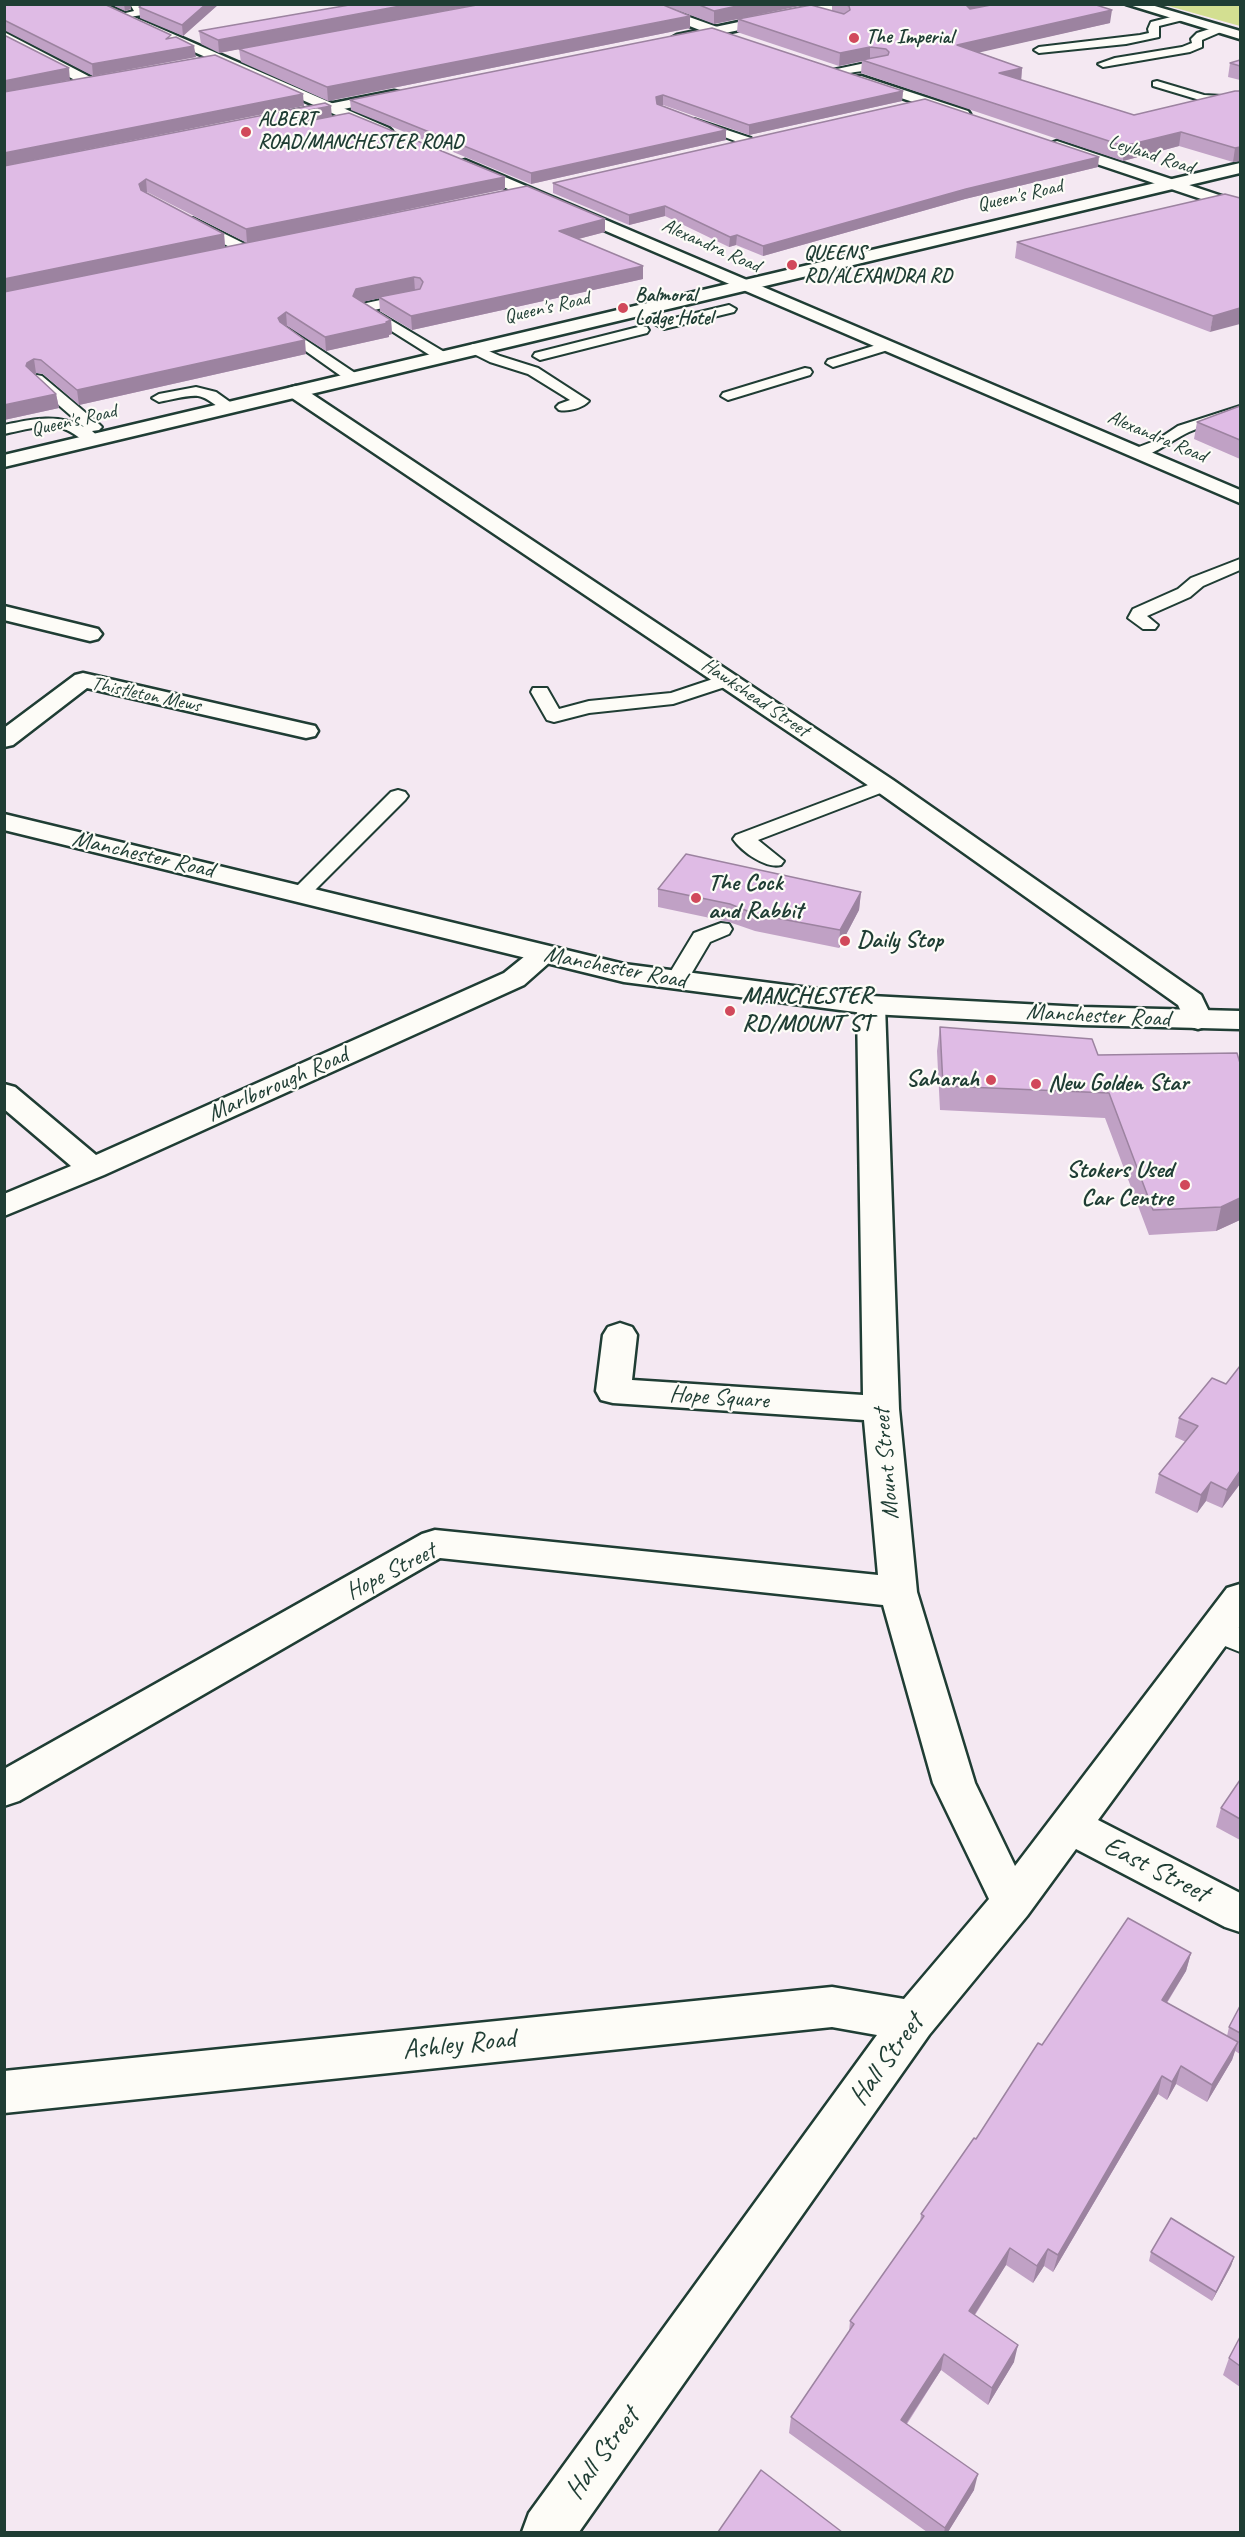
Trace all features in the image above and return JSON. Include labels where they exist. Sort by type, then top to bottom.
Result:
[{"type":"main road","points":[[92,4],[219,60],[330,116],[410,92]]},
{"type":"main road","points":[[639,4],[748,42]]},
{"type":"main road","points":[[657,43],[845,4]]},
{"type":"main road","points":[[1132,4],[1240,35]]},
{"type":"main road","points":[[4,36],[97,82],[69,87]]},
{"type":"main road","points":[[195,64],[242,56]]},
{"type":"main road","points":[[830,70],[981,121]]},
{"type":"main road","points":[[892,109],[925,102]]},
{"type":"main road","points":[[270,120],[330,116],[353,119],[398,137]]},
{"type":"main road","points":[[713,149],[753,140]]},
{"type":"main road","name":"Leyland Road","points":[[1048,143],[1240,207]]},
{"type":"main road","name":"Alexandra Road","points":[[452,159],[1240,497]]},
{"type":"main road","name":"Queen's Road","points":[[4,461],[1240,168]]},
{"type":"main road","points":[[495,198],[552,186]]},
{"type":"main road","points":[[223,255],[251,249]]},
{"type":"main road","name":"Hawkshead Street","points":[[296,392],[884,785],[1191,1001],[1198,1020]]},
{"type":"main road","points":[[4,613],[90,634]]},
{"type":"main road","name":"Thistleton Mews","points":[[4,740],[83,680],[306,731]]},
{"type":"main road","name":"Manchester Road","points":[[4,822],[624,973],[871,1005],[1240,1020]]},
{"type":"main road","name":"Marlborough Road","points":[[4,1206],[514,979],[545,954]]},
{"type":"main road","name":"Mount Street","points":[[871,1005],[881,1409],[898,1592],[954,1783],[1012,1903]]},
{"type":"main road","points":[[4,1093],[93,1168]]},
{"type":"main road","name":"Hope Square","points":[[620,1335],[613,1391],[881,1409]]},
{"type":"main road","name":"Hope Street","points":[[4,1789],[435,1544],[898,1592]]},
{"type":"main road","name":"Hall Street","points":[[548,2532],[913,2021],[1012,1903],[1232,1623]]},
{"type":"main road","name":"East Street","points":[[1071,1826],[1240,1914]]},
{"type":"main road","name":"Ashley Road","points":[[4,2092],[832,2007],[913,2021]]},
{"type":"lane","points":[[121,17],[138,13],[141,9],[135,4]]},
{"type":"lane","points":[[811,12],[831,19]]},
{"type":"lane","points":[[1039,50],[1072,45],[1135,41],[1155,35],[1153,29],[1155,24],[1179,18]]},
{"type":"lane","points":[[1103,64],[1129,58],[1157,58],[1187,50],[1198,45],[1196,39],[1201,35],[1220,29]]},
{"type":"lane","points":[[830,70],[870,65],[881,66]]},
{"type":"lane","points":[[1157,84],[1203,98],[1240,100]]},
{"type":"lane","points":[[684,118],[753,140]]},
{"type":"lane","points":[[177,213],[251,249]]},
{"type":"lane","points":[[415,297],[362,308],[441,356]]},
{"type":"lane","points":[[635,310],[664,325],[729,309]]},
{"type":"lane","points":[[557,329],[587,344]]},
{"type":"lane","points":[[540,356],[642,330]]},
{"type":"lane","points":[[288,333],[353,378]]},
{"type":"lane","points":[[833,363],[886,346]]},
{"type":"lane","points":[[473,348],[495,359],[533,371],[582,401],[564,406]]},
{"type":"lane","points":[[728,396],[804,372]]},
{"type":"lane","points":[[36,379],[100,438]]},
{"type":"lane","points":[[159,398],[203,392],[213,395],[229,407]]},
{"type":"lane","points":[[1137,453],[1162,443],[1183,429],[1240,411]]},
{"type":"lane","points":[[4,430],[57,421],[100,438]]},
{"type":"lane","points":[[1149,625],[1137,618],[1139,613],[1184,593],[1197,582],[1240,564]]},
{"type":"lane","points":[[540,693],[554,716],[589,707],[673,699],[728,681]]},
{"type":"lane","points":[[774,861],[743,839],[884,785]]},
{"type":"lane","points":[[301,893],[398,796]]},
{"type":"lane","points":[[676,981],[702,939],[721,929]]},
{"type":"green space","points":[[1165,5],[1240,5],[1240,26]]},
{"type":"building","points":[[4,4],[104,4],[171,35],[166,39],[176,37],[194,46],[92,64],[4,20]]},
{"type":"building","points":[[143,4],[206,4],[182,25],[139,7]]},
{"type":"building","points":[[355,4],[411,4],[218,40],[199,31]]},
{"type":"building","points":[[482,4],[661,4],[690,16],[327,87],[239,49]]},
{"type":"building","points":[[697,4],[746,4],[714,11]]},
{"type":"building","points":[[844,4],[965,4],[970,9],[996,4],[1093,4],[1112,10],[957,45],[1022,68],[999,73],[1134,115],[1240,91],[1240,147],[1235,148],[1181,132],[1124,146],[862,60],[888,55],[889,52],[886,49],[870,47],[840,53],[738,19],[811,5],[844,14],[850,10],[849,6]]},
{"type":"building","points":[[712,28],[903,91],[749,125],[663,95],[656,97],[657,104],[726,130],[531,173],[350,100]]},
{"type":"building","points":[[4,35],[69,68],[4,81]]},
{"type":"building","points":[[215,55],[303,94],[4,153],[4,92]]},
{"type":"building","points":[[1240,60],[1240,66],[1230,63]]},
{"type":"building","points":[[925,99],[1099,157],[966,189],[763,246],[737,235],[730,237],[665,206],[629,215],[553,183]]},
{"type":"building","points":[[325,103],[331,106],[304,111],[296,118],[297,122],[304,126],[313,120],[349,113],[505,177],[246,229],[146,179],[139,184],[141,190],[224,234],[4,279],[4,166]]},
{"type":"building","points":[[527,186],[605,219],[559,231],[643,266],[411,316],[379,297],[420,289],[423,282],[420,278],[414,277],[356,289],[353,296],[391,320],[386,322],[388,323],[325,337],[286,312],[278,318],[280,322],[305,340],[77,390],[41,360],[34,359],[26,366],[56,394],[4,405],[4,292]]},
{"type":"building","points":[[1225,194],[1240,198],[1240,308],[1213,316],[1017,242]]},
{"type":"building","points":[[1240,406],[1240,440],[1197,422]]},
{"type":"building","points":[[686,854],[861,892],[840,930],[755,914],[730,904],[658,889]]},
{"type":"building","points":[[940,1027],[1092,1039],[1098,1055],[1237,1053],[1240,1063],[1240,1198],[1221,1207],[1153,1210],[1109,1093],[943,1086]]},
{"type":"building","points":[[1240,1366],[1240,1471],[1227,1490],[1211,1482],[1201,1495],[1159,1474],[1198,1426],[1179,1418],[1212,1378],[1226,1384]]},
{"type":"building","points":[[1240,1780],[1240,1819],[1221,1808]]},
{"type":"building","points":[[1128,1918],[1191,1953],[1162,2000],[1238,2042],[1212,2085],[1181,2066],[1172,2082],[1162,2076],[1058,2255],[1048,2249],[1037,2266],[1010,2248],[969,2311],[1018,2345],[992,2388],[944,2354],[901,2420],[978,2474],[945,2528],[791,2417],[854,2324],[850,2321],[924,2216],[921,2214],[974,2138],[976,2139],[1038,2043],[1042,2045]]},
{"type":"building","points":[[1240,2006],[1240,2033],[1229,2027]]},
{"type":"building","points":[[1171,2218],[1234,2257],[1216,2292],[1151,2252]]},
{"type":"building","points":[[1240,2337],[1240,2366],[1229,2358]]},
{"type":"building","points":[[761,2470],[842,2532],[718,2532]]},
{"type":"place","name":"The Imperial","points":[[854,38]]},
{"type":"place","name":"ALBERT ROAD/MANCHESTER ROAD","points":[[246,132]]},
{"type":"place","name":"QUEENS RD/ALEXANDRA RD","points":[[792,265]]},
{"type":"place","name":"Balmoral Lodge Hotel","points":[[623,308]]},
{"type":"place","name":"The Cock and Rabbit","points":[[696,898]]},
{"type":"place","name":"Daily Stop","points":[[845,941]]},
{"type":"place","name":"MANCHESTER RD/MOUNT ST","points":[[730,1011]]},
{"type":"place","name":"Saharah","points":[[991,1080]]},
{"type":"place","name":"New Golden Star","points":[[1036,1084]]},
{"type":"place","name":"Stokers Used Car Centre","points":[[1185,1185]]}]
